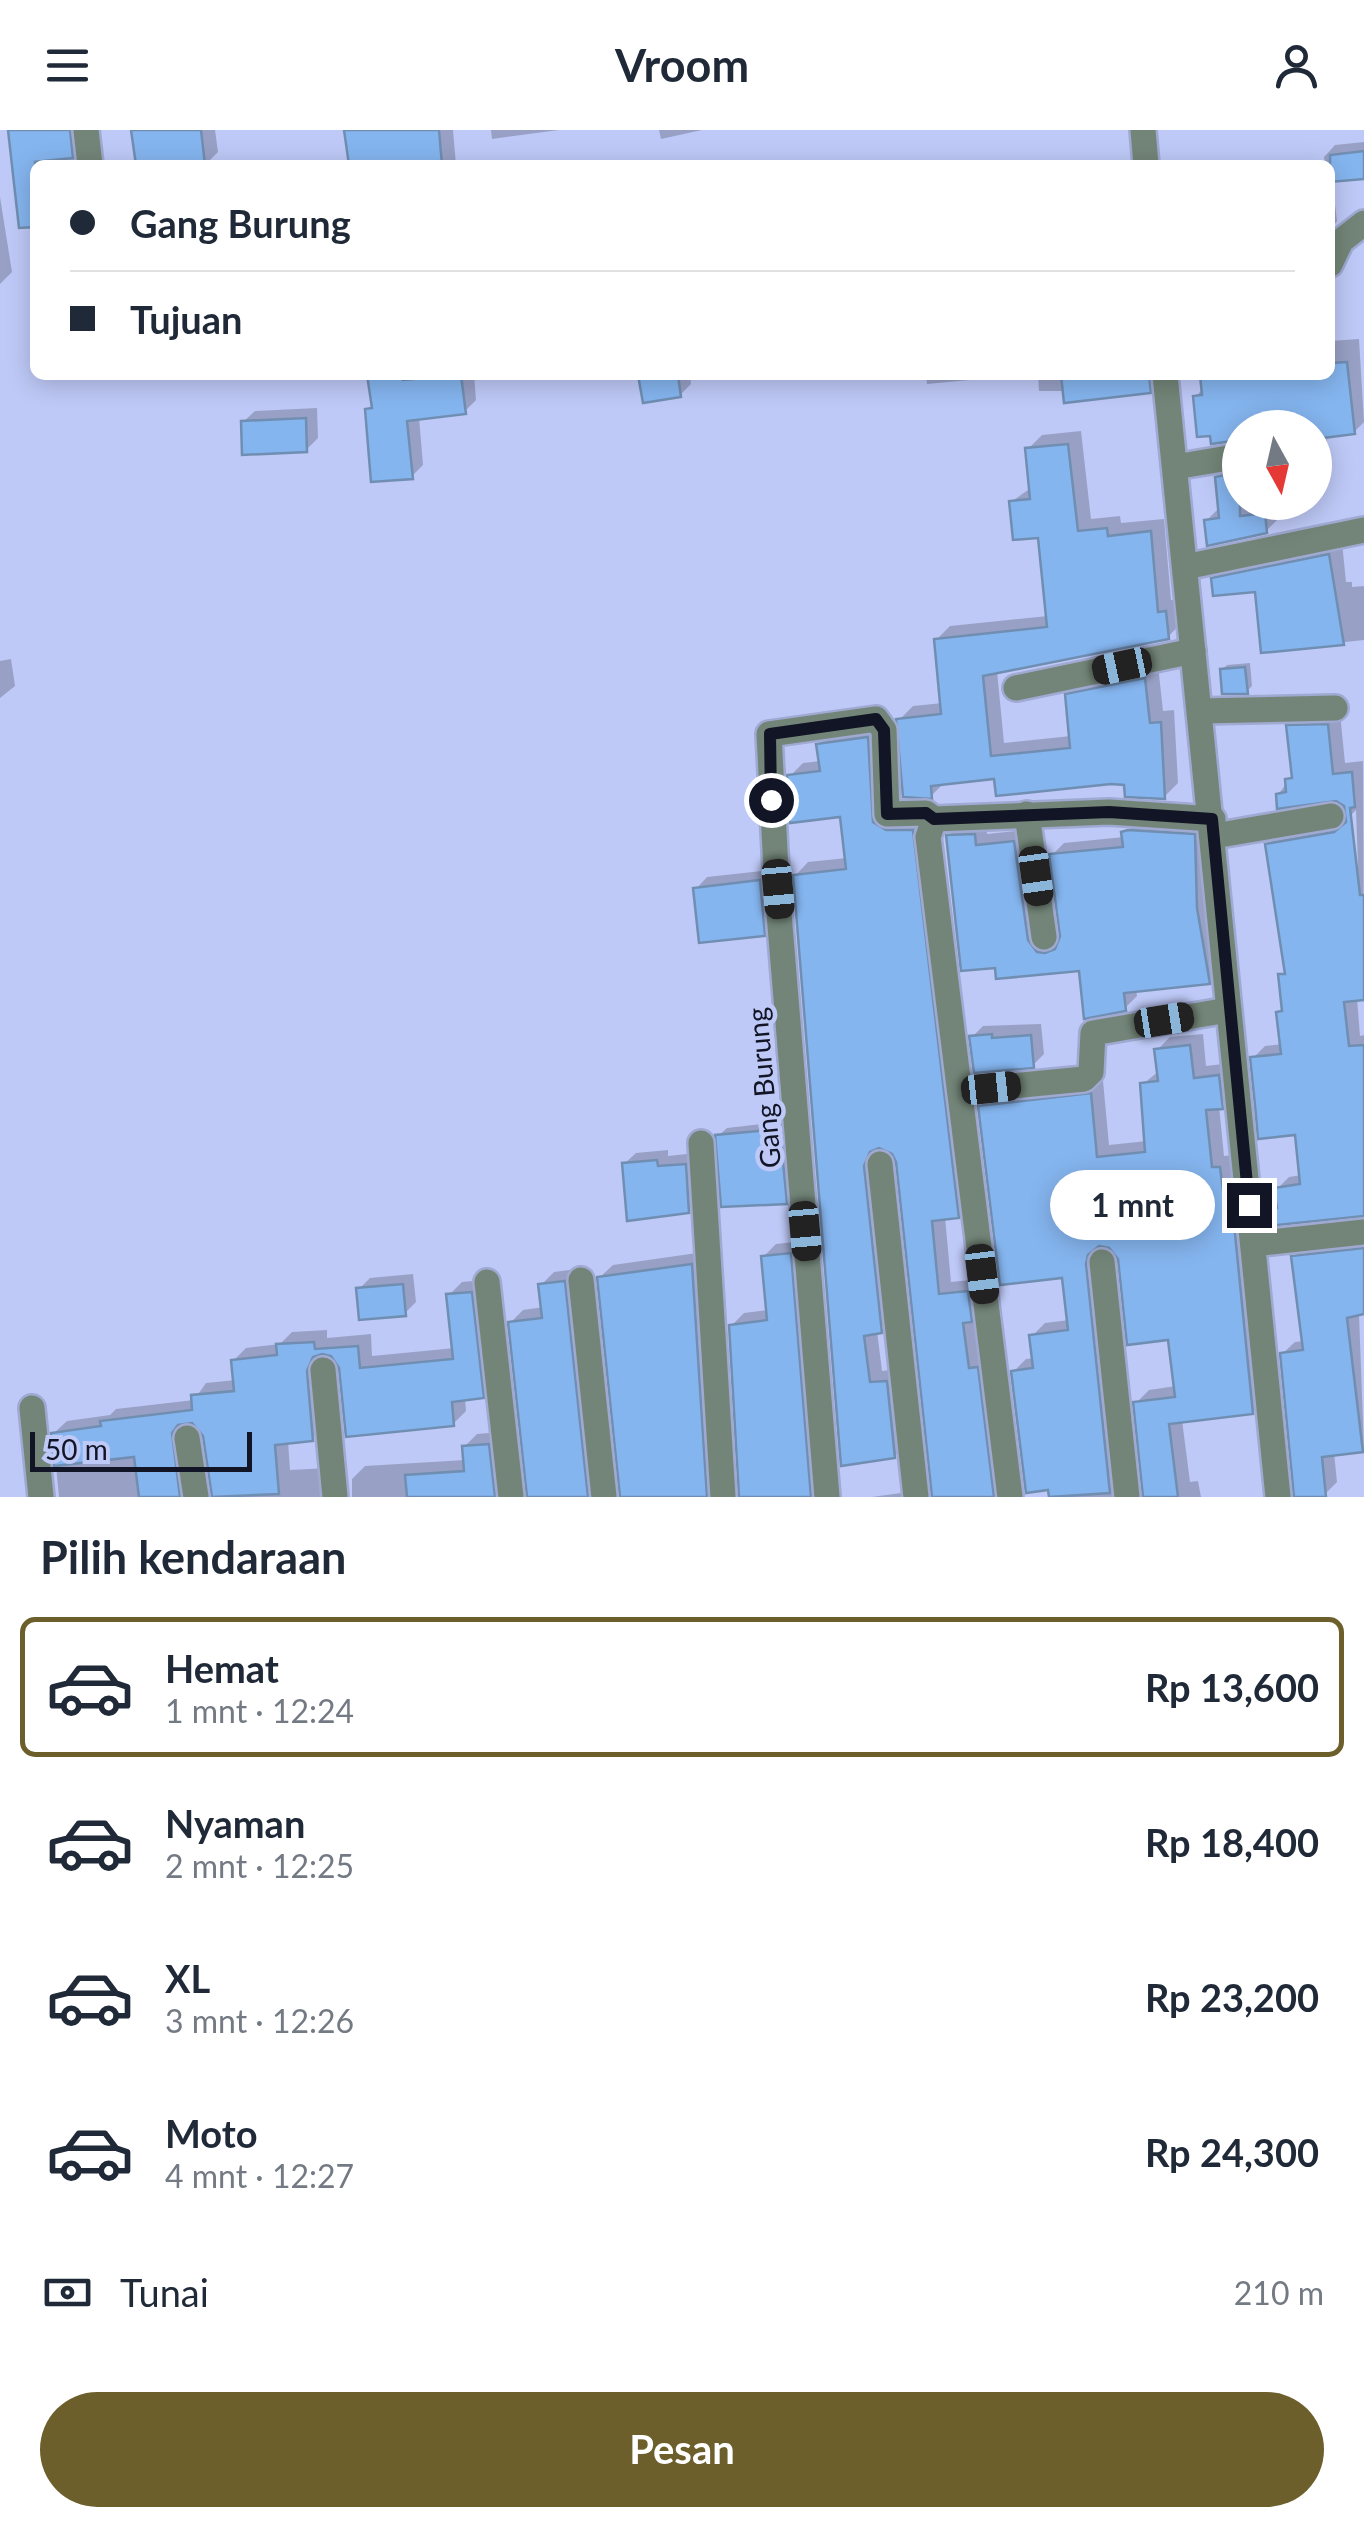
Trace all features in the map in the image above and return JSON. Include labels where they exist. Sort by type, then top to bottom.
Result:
[{"type":"street","points":[[86,130],[89,160]]},
{"type":"street","points":[[1143,130],[1146,160]]},
{"type":"street","points":[[1335,252],[1340,241],[1364,223]]},
{"type":"street","points":[[1165,380],[1214,828],[1228,1010],[1278,1497]]},
{"type":"street","points":[[1174,467],[1222,459]]},
{"type":"street","points":[[1185,566],[1364,530]]},
{"type":"street","points":[[1016,688],[1193,651]]},
{"type":"street","points":[[1200,711],[1335,708]]},
{"type":"street","name":"Gang Burung","points":[[826,1497],[778,889],[770,734],[876,719],[884,730],[887,814],[926,813],[934,819]]},
{"type":"street","points":[[1010,1497],[928,837],[934,819],[1109,812],[1214,828],[1331,816]]},
{"type":"street","points":[[1028,814],[1044,937]]},
{"type":"street","points":[[960,1091],[1084,1078],[1091,1072],[1093,1033],[1228,1010]]},
{"type":"street","points":[[700,1144],[723,1497]]},
{"type":"street","points":[[880,1164],[916,1497]]},
{"type":"street","points":[[1253,1244],[1364,1232]]},
{"type":"street","points":[[1102,1262],[1127,1497]]},
{"type":"street","points":[[581,1280],[604,1497]]},
{"type":"street","points":[[487,1282],[511,1497]]},
{"type":"street","points":[[323,1370],[335,1497]]},
{"type":"street","points":[[32,1408],[41,1497]]},
{"type":"street","points":[[187,1438],[196,1497]]},
{"type":"building","points":[[8,130],[70,130],[73,158],[30,160],[30,227],[19,228]]},
{"type":"building","points":[[131,130],[201,130],[204,160],[135,160]]},
{"type":"building","points":[[344,130],[439,130],[442,160],[348,160]]},
{"type":"building","points":[[1364,151],[1364,179],[1335,182],[1335,160],[1330,160],[1330,155]]},
{"type":"building","points":[[1347,362],[1355,434],[1332,437],[1332,410],[1222,410],[1222,442],[1211,444],[1210,436],[1197,437],[1193,396],[1202,395],[1200,380],[1335,380],[1335,363]]},
{"type":"building","points":[[368,380],[462,380],[466,414],[407,421],[413,479],[371,482],[365,409],[372,408]]},
{"type":"building","points":[[639,380],[679,380],[681,397],[643,403]]},
{"type":"building","points":[[1062,380],[1150,380],[1151,393],[1064,403]]},
{"type":"building","points":[[306,418],[307,452],[242,455],[241,421]]},
{"type":"building","points":[[1068,444],[1078,531],[1107,528],[1108,536],[1151,531],[1158,612],[1166,611],[1169,639],[983,676],[991,756],[1070,748],[1065,694],[1145,678],[1150,723],[1161,722],[1165,799],[1125,797],[1124,785],[1111,784],[996,796],[994,779],[931,786],[932,799],[903,797],[896,719],[941,714],[934,639],[1047,627],[1038,538],[1013,540],[1009,501],[1030,499],[1025,448]]},
{"type":"building","points":[[1222,476],[1222,520],[1266,520],[1267,533],[1207,546],[1204,520],[1219,518],[1215,477]]},
{"type":"building","points":[[1329,554],[1344,645],[1261,653],[1255,592],[1213,596],[1211,578]]},
{"type":"building","points":[[1245,667],[1248,694],[1222,694],[1220,669]]},
{"type":"building","points":[[1328,724],[1333,774],[1352,772],[1355,807],[1350,808],[1360,895],[1364,895],[1364,1000],[1344,1002],[1349,1046],[1364,1045],[1364,1216],[1267,1226],[1265,1210],[1277,1208],[1274,1188],[1300,1184],[1295,1135],[1258,1139],[1250,1057],[1281,1054],[1276,1012],[1282,1011],[1278,974],[1285,974],[1265,844],[1334,832],[1346,822],[1344,806],[1336,801],[1277,809],[1276,794],[1286,792],[1285,779],[1292,778],[1286,725]]},
{"type":"building","points":[[868,737],[873,822],[886,830],[913,830],[959,1218],[932,1221],[939,1294],[968,1291],[972,1322],[963,1323],[969,1368],[978,1367],[994,1497],[932,1497],[896,1162],[892,1154],[879,1148],[870,1152],[864,1166],[882,1333],[864,1336],[870,1382],[887,1381],[895,1458],[841,1466],[793,875],[846,869],[840,817],[790,823],[787,775],[820,771],[816,744]]},
{"type":"building","points":[[1121,832],[1195,834],[1197,908],[1210,984],[1124,993],[1126,1011],[1084,1019],[1079,971],[996,979],[995,968],[961,971],[946,835],[975,834],[976,845],[1014,841],[1028,940],[1037,952],[1045,953],[1055,949],[1060,936],[1049,854],[1123,847]]},
{"type":"building","points":[[760,880],[765,936],[699,943],[693,888]]},
{"type":"building","points":[[992,1034],[992,1038],[1031,1035],[1034,1068],[974,1073],[969,1036]]},
{"type":"building","points":[[1190,1045],[1194,1078],[1219,1075],[1223,1109],[1206,1110],[1212,1167],[1220,1167],[1226,1215],[1233,1214],[1253,1414],[1169,1424],[1178,1497],[1143,1497],[1133,1402],[1175,1397],[1168,1340],[1127,1345],[1118,1259],[1109,1248],[1099,1246],[1088,1255],[1086,1264],[1110,1493],[1049,1497],[1048,1490],[1026,1493],[1011,1371],[1033,1368],[1029,1335],[1068,1330],[1062,1278],[1000,1285],[978,1106],[1091,1093],[1097,1157],[1145,1152],[1140,1083],[1158,1081],[1154,1049]]},
{"type":"building","points":[[780,1129],[787,1204],[721,1207],[715,1135]]},
{"type":"building","points":[[657,1160],[658,1166],[686,1164],[689,1213],[627,1221],[622,1163]]},
{"type":"building","points":[[1364,1248],[1364,1314],[1347,1318],[1363,1452],[1322,1457],[1326,1497],[1294,1497],[1280,1353],[1303,1350],[1291,1256]]},
{"type":"building","points":[[791,1253],[811,1497],[739,1497],[729,1325],[767,1320],[761,1256]]},
{"type":"building","points":[[692,1264],[707,1497],[620,1497],[597,1277]]},
{"type":"building","points":[[565,1281],[588,1497],[527,1497],[508,1322],[542,1318],[538,1284]]},
{"type":"building","points":[[403,1284],[406,1316],[359,1320],[356,1288]]},
{"type":"building","points":[[472,1292],[484,1398],[452,1402],[454,1426],[346,1437],[339,1368],[331,1356],[322,1354],[313,1357],[307,1371],[313,1441],[275,1445],[279,1494],[212,1497],[203,1436],[192,1423],[178,1425],[172,1433],[180,1497],[139,1497],[134,1457],[54,1466],[51,1433],[101,1426],[100,1421],[192,1410],[191,1395],[234,1391],[231,1360],[277,1355],[276,1344],[314,1342],[315,1349],[358,1346],[360,1368],[453,1359],[446,1294]]},
{"type":"building","points":[[489,1444],[495,1497],[407,1497],[405,1475],[464,1471],[462,1446]]},
{"type":"route","points":[[771,800],[768,742],[775,730],[876,719],[884,730],[887,814],[926,813],[934,819],[954,815],[1109,812],[1212,819],[1249,1205]]}]
